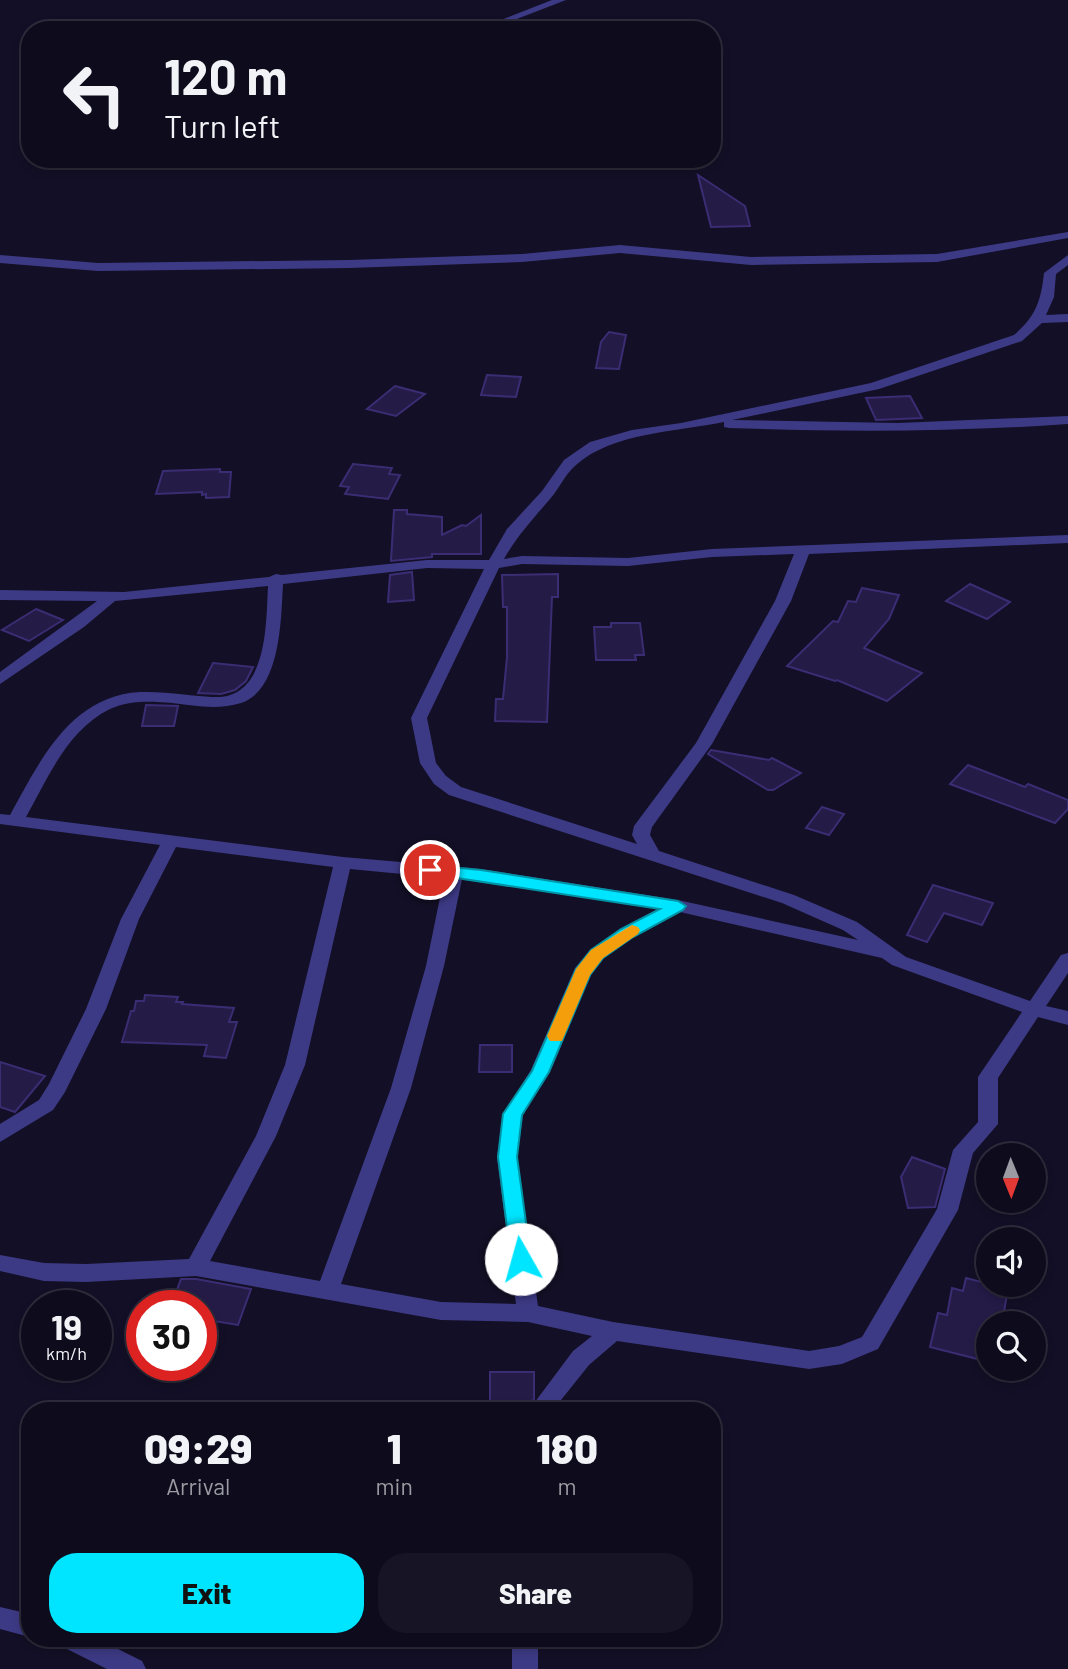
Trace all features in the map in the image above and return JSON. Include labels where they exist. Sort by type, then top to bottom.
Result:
[{"type":"street","points":[[506,20],[561,0]]},
{"type":"street","points":[[0,259],[98,267],[349,264],[522,258],[609,249],[751,261],[923,259],[950,258],[1020,242],[1068,235]]},
{"type":"street","points":[[1068,259],[1050,273],[1048,297],[1036,319],[1018,338],[874,386],[702,423],[632,433],[595,445],[569,463],[547,494],[512,532],[493,565],[419,718],[428,762],[440,780],[455,791],[651,853],[822,912],[850,926],[899,961],[1035,1010],[1068,1018]]},
{"type":"street","points":[[1036,319],[1068,318]]},
{"type":"street","points":[[702,423],[822,428],[1011,425],[1068,420]]},
{"type":"street","points":[[0,595],[111,597],[427,564],[493,565],[522,560],[628,562],[712,553],[1068,539]]},
{"type":"street","points":[[651,853],[642,835],[643,826],[704,744],[783,601],[803,550]]},
{"type":"street","points":[[276,578],[273,623],[260,682],[251,693],[238,699],[223,701],[147,697],[122,699],[100,708],[76,725],[8,820],[343,863],[454,872],[678,906],[886,953]]},
{"type":"street","points":[[0,679],[68,632],[111,597]]},
{"type":"street","points":[[0,1134],[46,1105],[58,1087],[96,1009],[130,919],[170,842]]},
{"type":"street","points":[[196,1267],[266,1136],[295,1065],[343,863]]},
{"type":"street","points":[[328,1290],[401,1088],[435,966],[454,872]]},
{"type":"street","points":[[528,1313],[507,1157],[513,1114],[540,1072],[582,973],[597,954],[627,933],[678,906]]},
{"type":"street","points":[[0,1263],[44,1272],[86,1273],[196,1267],[441,1311],[528,1313],[613,1331],[809,1360],[842,1355],[870,1343],[947,1210],[963,1150],[988,1124],[989,1077],[1068,959]]},
{"type":"street","points":[[546,1402],[582,1358],[613,1331]]},
{"type":"street","points":[[0,1618],[21,1624]]},
{"type":"street","points":[[88,1647],[133,1669]]},
{"type":"street","points":[[525,1647],[525,1669]]},
{"type":"building","points":[[698,175],[745,206],[750,226],[711,227]]},
{"type":"building","points":[[609,332],[626,335],[619,369],[596,368],[601,342]]},
{"type":"building","points":[[487,375],[521,377],[516,397],[481,395]]},
{"type":"building","points":[[395,386],[425,394],[396,416],[367,409]]},
{"type":"building","points":[[910,396],[922,418],[876,420],[866,398]]},
{"type":"building","points":[[353,464],[392,468],[389,474],[400,475],[388,499],[345,494],[349,487],[340,486]]},
{"type":"building","points":[[220,469],[220,472],[231,472],[229,497],[206,498],[206,494],[202,495],[202,492],[156,494],[163,471]]},
{"type":"building","points":[[394,510],[442,517],[442,535],[462,525],[466,526],[481,515],[481,554],[432,554],[432,557],[391,561]]},
{"type":"building","points":[[412,572],[414,600],[388,602],[390,575]]},
{"type":"building","points":[[558,574],[558,597],[552,597],[547,722],[495,721],[496,699],[503,699],[507,657],[507,607],[503,607],[502,575]]},
{"type":"building","points":[[970,584],[1010,602],[987,619],[946,601]]},
{"type":"building","points":[[862,588],[899,595],[889,619],[864,648],[922,673],[887,701],[837,680],[787,666],[833,621],[838,622],[848,601],[856,602]]},
{"type":"building","points":[[36,609],[63,620],[29,641],[2,630]]},
{"type":"building","points":[[611,623],[640,623],[644,655],[635,655],[636,660],[596,660],[594,627],[611,627]]},
{"type":"building","points":[[213,663],[253,667],[246,681],[235,690],[221,694],[198,693]]},
{"type":"building","points":[[146,705],[178,706],[174,726],[142,726]]},
{"type":"building","points":[[711,750],[769,760],[772,758],[801,773],[773,790],[768,790],[708,754]]},
{"type":"building","points":[[968,765],[1068,800],[1068,809],[1055,823],[950,784]]},
{"type":"building","points":[[822,807],[844,814],[829,835],[806,828]]},
{"type":"building","points":[[933,885],[993,903],[982,925],[944,913],[927,942],[907,935]]},
{"type":"building","points":[[145,995],[178,997],[176,1002],[183,1002],[182,1004],[234,1008],[229,1022],[237,1022],[226,1058],[204,1056],[207,1045],[122,1042],[131,1011],[134,1011],[136,1001],[144,1001]]},
{"type":"building","points":[[480,1045],[512,1045],[512,1072],[479,1072]]},
{"type":"building","points":[[0,1062],[45,1076],[15,1112],[0,1107]]},
{"type":"building","points":[[912,1157],[945,1169],[935,1207],[908,1208],[901,1177]]},
{"type":"building","points":[[966,1278],[976,1281],[976,1297],[1007,1297],[1004,1311],[976,1311],[976,1359],[930,1347],[938,1313],[947,1315],[952,1288],[963,1291]]},
{"type":"building","points":[[181,1279],[196,1279],[251,1289],[238,1325],[217,1322],[217,1290],[177,1290]]},
{"type":"building","points":[[490,1372],[534,1372],[534,1399],[531,1402],[490,1402]]},
{"type":"slow traffic","points":[[556,1036],[582,973],[597,954],[632,930]]},
{"type":"route","points":[[430,870],[481,875],[678,906],[627,933],[597,954],[582,973],[540,1072],[513,1114],[507,1157],[521,1259]]}]
